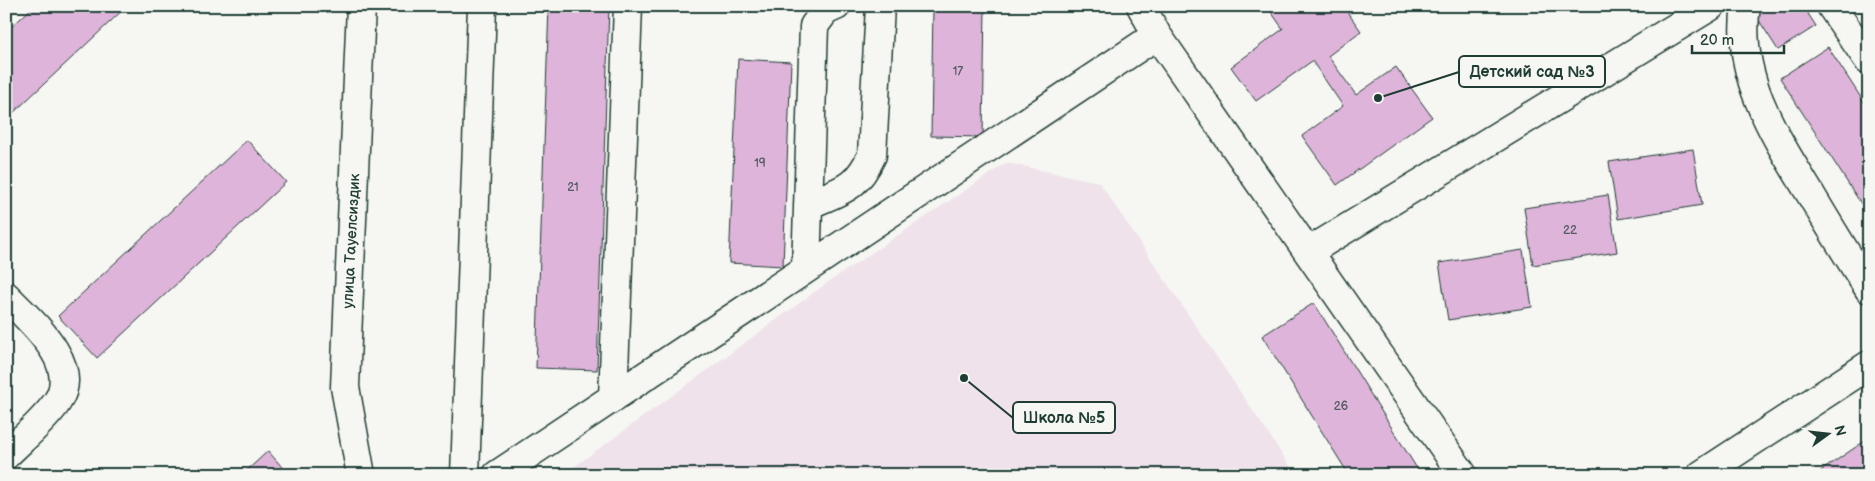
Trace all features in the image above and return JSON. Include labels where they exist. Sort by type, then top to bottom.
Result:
[{"type":"street","name":"улица Тауелсиздик","points":[[361,6],[344,387],[361,475]]},
{"type":"street","points":[[465,475],[482,6]]},
{"type":"street","points":[[613,398],[628,6]]},
{"type":"street","points":[[806,269],[814,26],[825,11],[836,6]]},
{"type":"street","points":[[808,205],[851,186],[863,175],[872,155],[880,6]]},
{"type":"street","points":[[1141,6],[1157,35],[1463,475]]},
{"type":"street","points":[[1308,252],[1711,6]]},
{"type":"street","points":[[1746,6],[1743,25],[1744,46],[1760,106],[1788,158],[1869,289]]},
{"type":"street","points":[[1831,6],[1869,61]]},
{"type":"street","points":[[497,475],[1157,35]]},
{"type":"street","points":[[6,296],[56,351],[63,369],[63,384],[58,401],[6,455]]},
{"type":"street","points":[[1701,475],[1869,365]]},
{"type":"shaded area","points":[[1006,163],[1099,182],[1296,475],[563,475],[830,281]]},
{"type":"building","points":[[34,6],[127,6],[11,115],[6,110],[6,32]]},
{"type":"building","points":[[549,6],[609,6],[597,370],[536,368]]},
{"type":"building","points":[[933,6],[985,6],[983,137],[931,136]]},
{"type":"building","points":[[1190,6],[1201,6],[1194,12]]},
{"type":"building","points":[[1267,6],[1343,6],[1361,31],[1328,56],[1356,95],[1396,67],[1432,117],[1337,185],[1302,136],[1343,106],[1312,61],[1256,101],[1231,67],[1283,29]]},
{"type":"building","points":[[1753,6],[1803,6],[1816,26],[1778,50],[1751,8]]},
{"type":"building","points":[[1828,47],[1869,110],[1869,216],[1780,78]]},
{"type":"building","points":[[738,59],[791,62],[783,266],[729,263]]},
{"type":"building","points":[[247,140],[286,182],[97,358],[58,316]]},
{"type":"building","points":[[1693,149],[1702,205],[1618,219],[1609,162]]},
{"type":"building","points":[[1608,195],[1617,252],[1533,265],[1524,208]]},
{"type":"building","points":[[1523,250],[1532,307],[1448,320],[1439,263]]},
{"type":"building","points":[[1314,303],[1421,475],[1349,475],[1262,336]]},
{"type":"building","points":[[1869,438],[1869,475],[1815,475]]},
{"type":"building","points":[[268,451],[289,475],[242,475]]},
{"type":"place","name":"Детский сад №3","points":[[1378,98]]},
{"type":"place","name":"Школа №5","points":[[964,378]]}]
